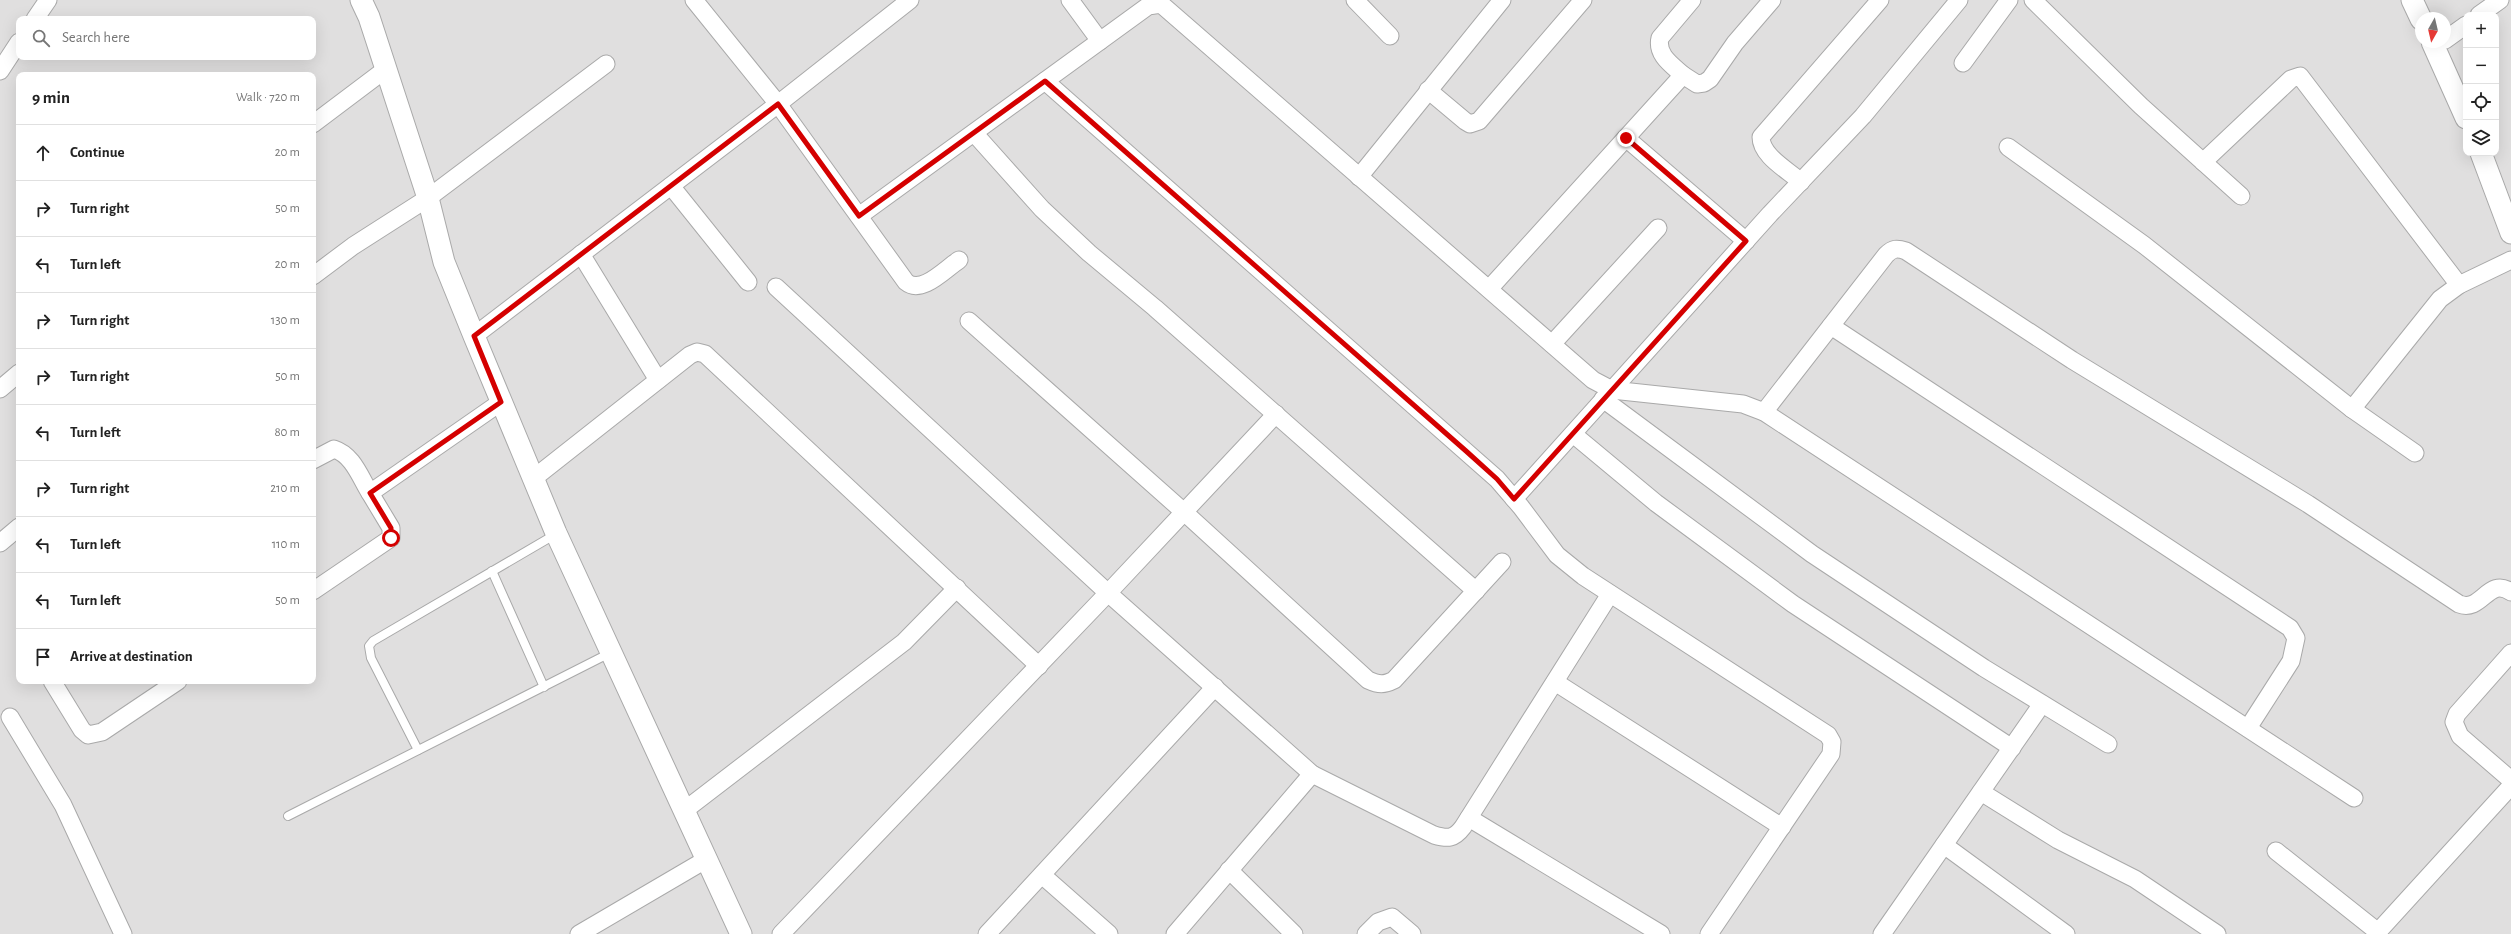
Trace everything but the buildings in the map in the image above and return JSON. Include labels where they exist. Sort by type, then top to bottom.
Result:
[{"type":"street","points":[[37,16],[48,0]]},
{"type":"street","points":[[361,0],[386,69],[428,198],[444,262],[474,336],[556,534],[613,652],[741,934]]},
{"type":"street","points":[[694,0],[778,104],[906,282],[911,286],[921,286],[959,260]]},
{"type":"street","points":[[474,336],[778,104],[892,5],[910,0]]},
{"type":"street","points":[[1070,0],[1100,41]]},
{"type":"street","points":[[1355,0],[1390,36]]},
{"type":"street","points":[[1359,177],[1502,0]]},
{"type":"street","points":[[1428,90],[1465,121],[1470,124],[1479,121],[1583,0]]},
{"type":"street","points":[[1692,0],[1660,38],[1658,45],[1664,56],[1683,76],[1698,84],[1704,84],[1710,78],[1735,43],[1772,0]]},
{"type":"street","points":[[1801,182],[1766,152],[1761,144],[1762,137],[1880,0]]},
{"type":"street","points":[[1514,499],[1746,241],[1863,116],[1960,0]]},
{"type":"street","points":[[1963,63],[2009,0]]},
{"type":"street","points":[[2033,0],[2141,106],[2241,196]]},
{"type":"street","points":[[2412,0],[2418,12]]},
{"type":"street","points":[[2484,12],[2500,0]]},
{"type":"street","points":[[859,216],[1148,6],[1161,4],[1552,344],[1608,395],[1812,554],[1984,668],[2108,744]]},
{"type":"street","points":[[2451,35],[2463,27]]},
{"type":"street","points":[[2,61],[16,45]]},
{"type":"street","points":[[2440,48],[2463,110]]},
{"type":"street","points":[[316,274],[353,246],[428,198],[606,64]]},
{"type":"street","points":[[316,122],[386,69]]},
{"type":"street","points":[[1489,289],[1683,76]]},
{"type":"street","points":[[2203,162],[2291,78],[2300,76],[2459,285]]},
{"type":"street","points":[[1045,81],[1492,474],[1514,499],[1557,555],[1583,576],[1610,594],[1828,735],[1832,742],[1831,754],[1709,934]]},
{"type":"street","points":[[974,133],[1042,209],[1083,248],[1276,414],[1476,590]]},
{"type":"street","points":[[1626,138],[1746,241]]},
{"type":"street","points":[[2008,147],[2144,245],[2352,409],[2415,453]]},
{"type":"street","points":[[2481,156],[2509,221]]},
{"type":"street","points":[[670,186],[748,282]]},
{"type":"street","points":[[1552,344],[1658,228]]},
{"type":"street","points":[[1764,412],[1891,250],[1898,248],[1906,251],[2072,360],[2308,504],[2459,604],[2465,606],[2477,604],[2494,588],[2500,587],[2511,592]]},
{"type":"street","points":[[581,254],[658,380]]},
{"type":"street","points":[[2352,409],[2427,313],[2440,299],[2459,285],[2511,260]]},
{"type":"street","points":[[776,287],[1108,593],[1312,774],[1434,835],[1448,839],[1457,836],[1610,594]]},
{"type":"street","points":[[969,320],[1184,512],[1368,680],[1377,684],[1385,685],[1394,680],[1502,562]]},
{"type":"street","points":[[1831,326],[2290,628],[2296,638],[2295,650],[2291,661],[2248,728]]},
{"type":"street","points":[[534,478],[690,354],[697,352],[705,354],[1039,666]]},
{"type":"street","points":[[0,389],[16,376]]},
{"type":"street","points":[[1608,395],[1743,404],[1764,412],[2354,798]]},
{"type":"street","points":[[370,493],[501,402]]},
{"type":"street","points":[[781,934],[1039,666],[1276,414]]},
{"type":"street","points":[[1573,434],[1656,503],[1793,604],[2012,748]]},
{"type":"street","points":[[316,459],[334,450],[342,452],[348,457],[391,528],[391,538],[316,589]]},
{"type":"street","points":[[0,543],[16,530]]},
{"type":"street","points":[[685,810],[904,642],[956,588]]},
{"type":"street","points":[[2511,654],[2457,714],[2454,722],[2460,736],[2511,780]]},
{"type":"street","points":[[1555,682],[1782,826]]},
{"type":"street","points":[[54,684],[82,730],[88,735],[102,732],[174,684]]},
{"type":"street","points":[[987,934],[1215,687]]},
{"type":"street","points":[[1882,934],[2042,704]]},
{"type":"street","points":[[10,717],[63,805],[123,934]]},
{"type":"street","points":[[1175,934],[1312,774]]},
{"type":"street","points":[[2276,851],[2377,933],[2511,786]]},
{"type":"street","points":[[1981,792],[2058,840],[2135,879],[2217,934]]},
{"type":"street","points":[[1469,818],[1661,934]]},
{"type":"street","points":[[1944,845],[2066,934]]},
{"type":"street","points":[[578,934],[707,858]]},
{"type":"street","points":[[1229,870],[1294,934]]},
{"type":"street","points":[[1042,875],[1110,934]]},
{"type":"street","points":[[1366,934],[1378,922],[1392,917],[1412,934]]},
{"type":"lane","points":[[418,750],[371,658],[369,646],[373,641],[556,534]]},
{"type":"lane","points":[[492,571],[544,687]]},
{"type":"lane","points":[[288,816],[613,652]]},
{"type":"shaded area","points":[[0,0],[2511,0],[2511,934],[0,934]]},
{"type":"route","points":[[391,538],[391,528],[370,493],[501,402],[474,336],[778,104],[859,216],[1045,81],[1466,451],[1497,479],[1514,499],[1746,241],[1626,138]]}]
